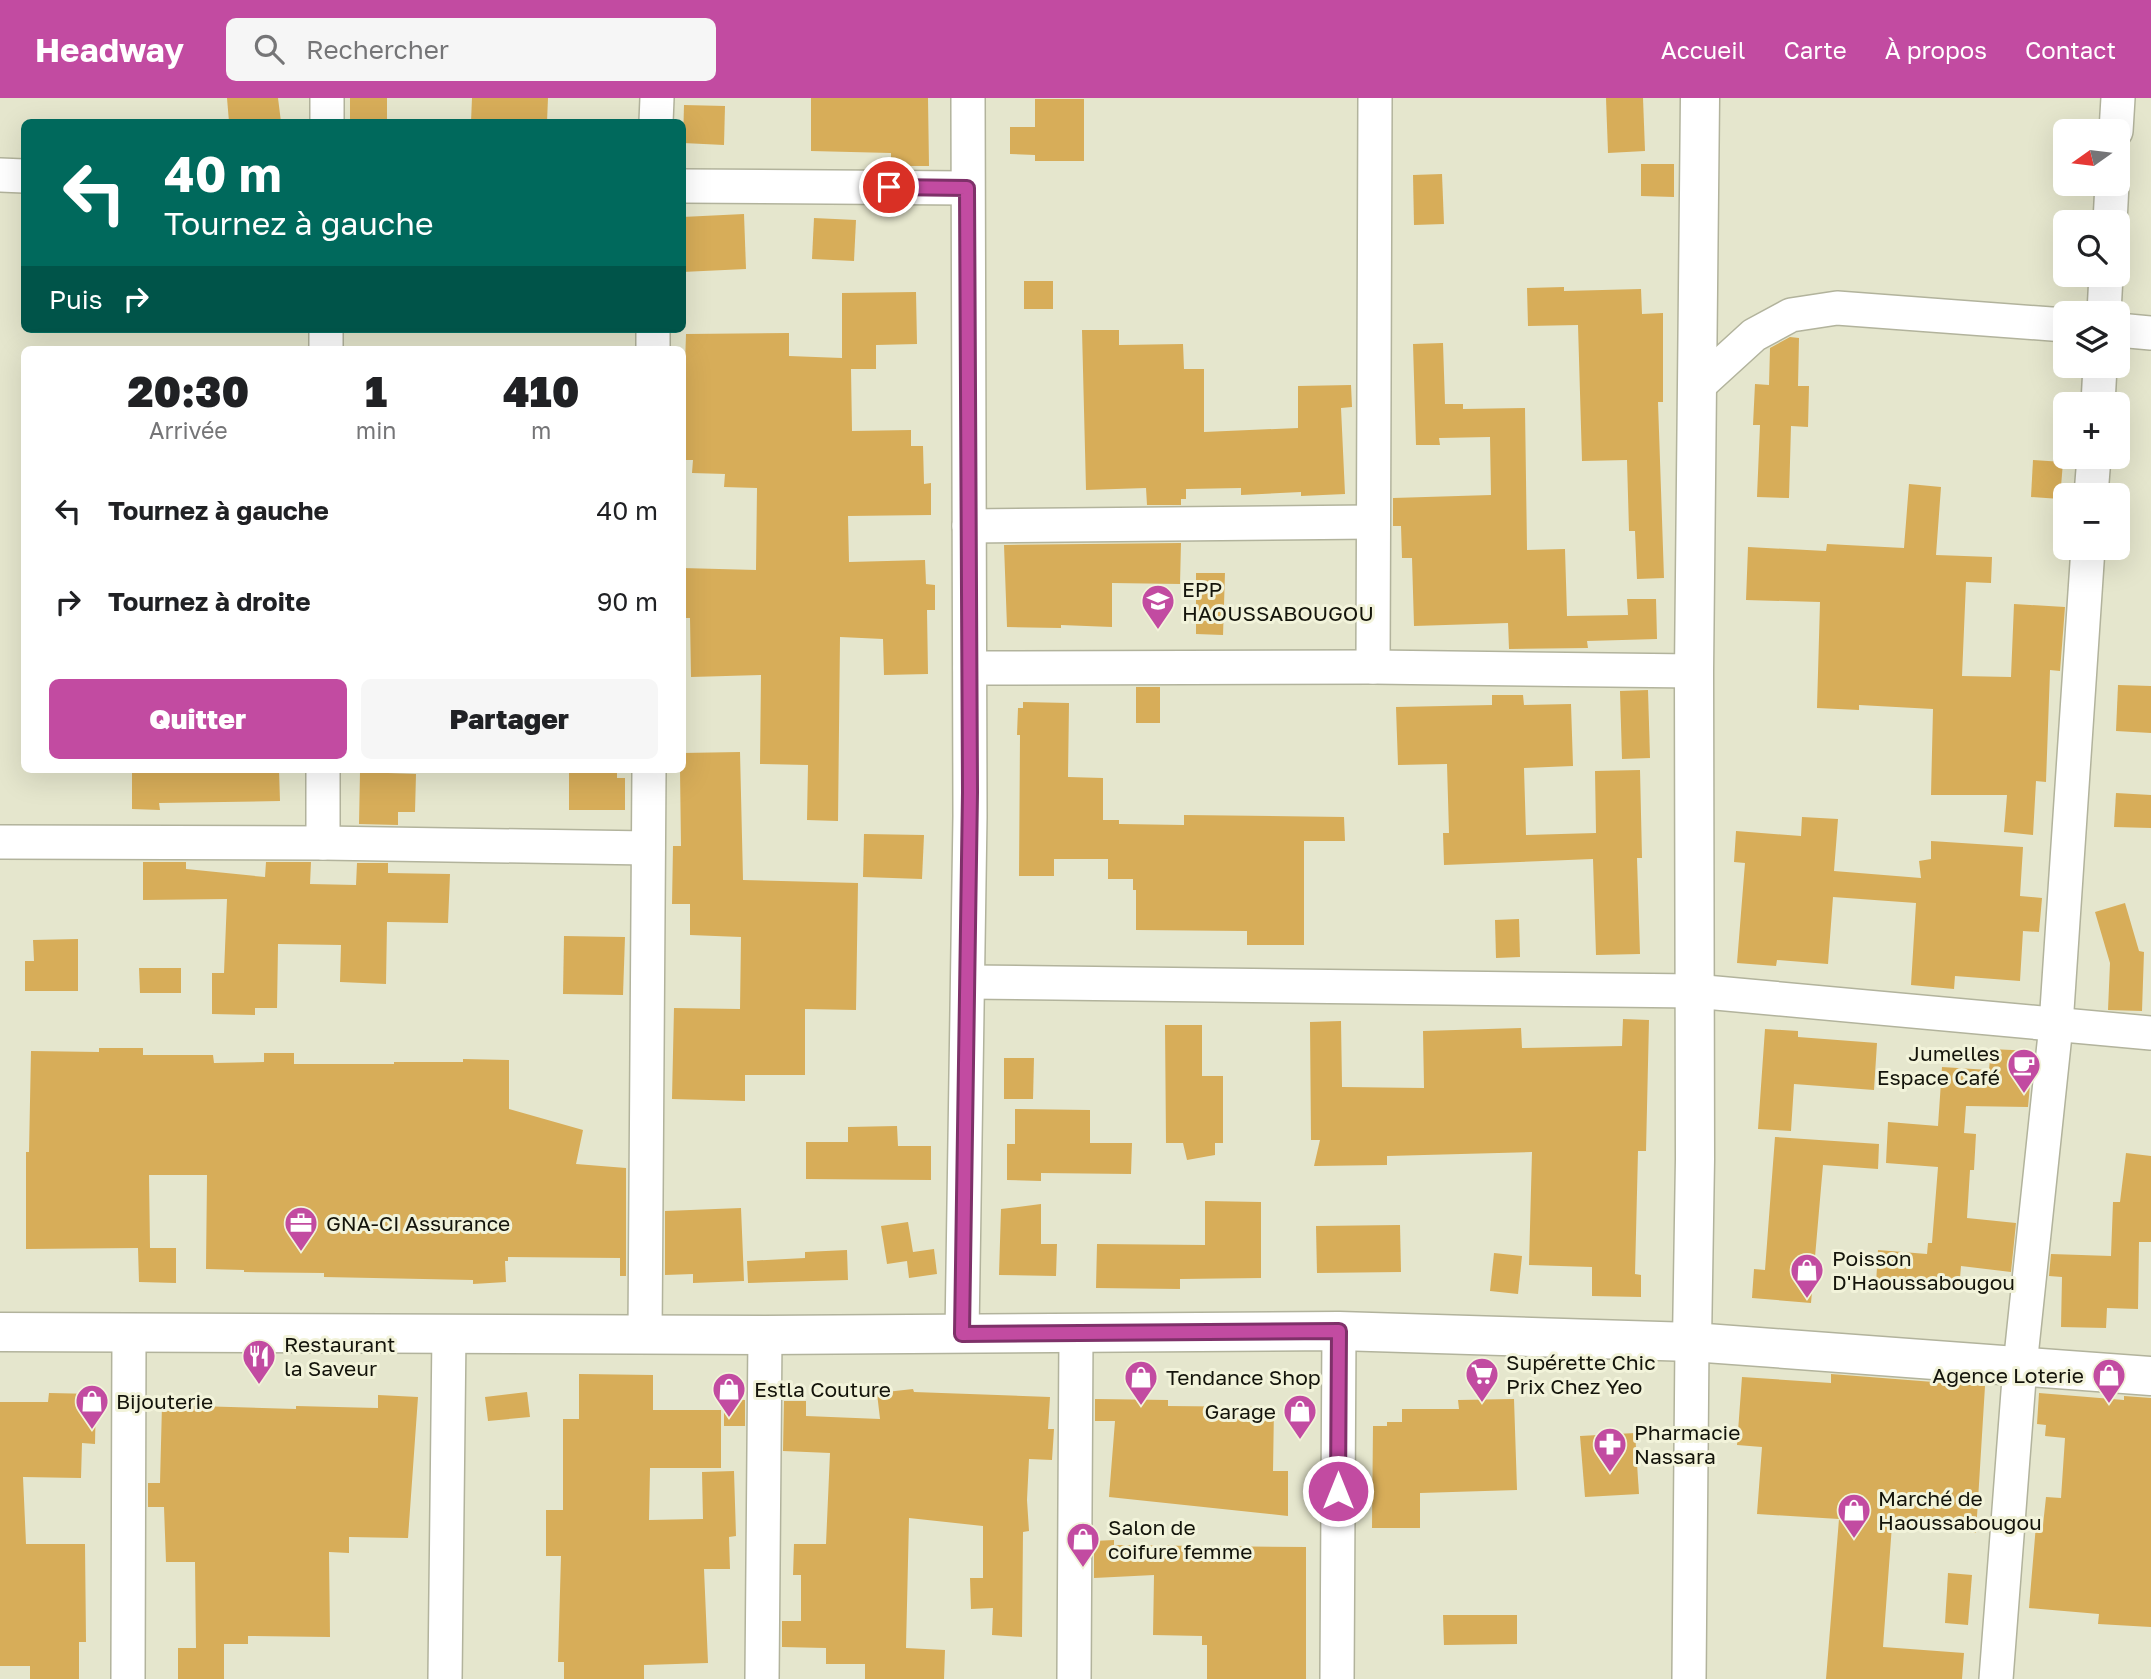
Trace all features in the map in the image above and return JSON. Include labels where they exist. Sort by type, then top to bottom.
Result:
[{"type":"street","points":[[327,98],[327,119]]},
{"type":"street","points":[[656,119],[657,98]]},
{"type":"street","points":[[962,1334],[970,668],[968,98]]},
{"type":"street","points":[[1373,667],[1375,98]]},
{"type":"street","points":[[1689,1679],[1695,1159],[1694,671],[1700,98]]},
{"type":"street","points":[[2117,119],[2118,98]]},
{"type":"street","points":[[0,175],[21,176]]},
{"type":"street","points":[[686,186],[967,188]]},
{"type":"street","points":[[1697,387],[1754,335],[1791,315],[1837,309],[2053,324]]},
{"type":"street","points":[[2130,331],[2151,333]]},
{"type":"street","points":[[969,526],[1373,522]]},
{"type":"street","points":[[1996,1679],[2020,1366],[2056,1025],[2087,560]]},
{"type":"street","points":[[970,668],[1373,667],[1694,671]]},
{"type":"street","points":[[323,843],[324,773]]},
{"type":"street","points":[[645,1335],[649,773]]},
{"type":"street","points":[[0,842],[648,848]]},
{"type":"street","points":[[968,982],[1693,991],[2151,1033]]},
{"type":"street","points":[[1337,1679],[1339,1331]]},
{"type":"street","points":[[0,1332],[765,1335],[1339,1331],[1692,1342],[2151,1376]]},
{"type":"street","points":[[445,1679],[449,1333]]},
{"type":"street","points":[[128,1679],[129,1334]]},
{"type":"street","points":[[1074,1679],[1076,1334]]},
{"type":"street","points":[[761,1679],[765,1335]]},
{"type":"building","points":[[227,98],[278,98],[281,119],[229,119]]},
{"type":"building","points":[[350,98],[387,98],[387,119],[350,119]]},
{"type":"building","points":[[472,98],[548,98],[547,119],[471,119]]},
{"type":"building","points":[[811,98],[928,98],[929,166],[891,166],[891,153],[811,151]]},
{"type":"building","points":[[1606,98],[1643,98],[1645,151],[1608,153]]},
{"type":"building","points":[[1035,99],[1084,99],[1084,161],[1035,161],[1035,155],[1010,154],[1010,127],[1035,127]]},
{"type":"building","points":[[684,105],[725,106],[724,145],[686,143],[686,119],[684,119]]},
{"type":"building","points":[[1641,164],[1674,164],[1674,197],[1641,196]]},
{"type":"building","points":[[1442,174],[1444,224],[1414,225],[1413,175]]},
{"type":"building","points":[[744,214],[746,269],[686,272],[686,217]]},
{"type":"building","points":[[814,218],[856,220],[854,261],[812,259]]},
{"type":"building","points":[[1024,281],[1053,281],[1053,309],[1024,309]]},
{"type":"building","points":[[1564,287],[1564,291],[1641,289],[1642,314],[1663,313],[1663,402],[1658,402],[1664,578],[1637,579],[1635,531],[1629,531],[1627,460],[1582,461],[1578,325],[1528,326],[1527,288]]},
{"type":"building","points":[[916,292],[917,344],[876,345],[876,369],[851,369],[852,431],[911,430],[911,446],[923,446],[924,484],[931,483],[931,515],[848,516],[849,562],[925,560],[926,584],[935,585],[935,610],[927,610],[928,674],[884,675],[883,639],[840,637],[838,821],[807,820],[808,765],[760,764],[761,675],[691,677],[690,618],[686,618],[686,568],[756,570],[757,488],[724,487],[725,474],[692,473],[693,460],[686,460],[686,334],[789,333],[789,356],[842,358],[842,293]]},
{"type":"building","points":[[1082,330],[1119,330],[1119,345],[1183,344],[1184,369],[1204,369],[1204,432],[1298,428],[1298,386],[1351,385],[1352,407],[1341,408],[1345,494],[1301,496],[1301,492],[1241,495],[1241,488],[1186,489],[1186,499],[1181,499],[1181,505],[1147,505],[1146,488],[1086,490]]},
{"type":"building","points":[[1790,337],[1799,338],[1798,386],[1809,386],[1808,427],[1791,426],[1789,498],[1757,497],[1760,425],[1753,425],[1755,384],[1769,385],[1770,348]]},
{"type":"building","points":[[1443,343],[1445,404],[1463,404],[1463,409],[1525,408],[1527,550],[1565,549],[1567,616],[1628,615],[1627,599],[1656,599],[1657,639],[1587,641],[1588,648],[1509,649],[1508,623],[1414,626],[1412,558],[1402,558],[1401,526],[1393,526],[1393,498],[1491,495],[1490,437],[1439,438],[1440,445],[1416,445],[1413,344]]},
{"type":"building","points":[[2033,460],[2053,461],[2053,469],[2062,469],[2061,483],[2053,483],[2053,499],[2031,497]]},
{"type":"building","points":[[1909,484],[1941,487],[1936,555],[1992,557],[1991,583],[1966,582],[1962,676],[2011,677],[2014,604],[2065,607],[2060,671],[2050,670],[2046,782],[2036,781],[2033,835],[2004,832],[2007,795],[1931,795],[1933,709],[1859,705],[1859,710],[1817,708],[1820,602],[1746,600],[1748,547],[1826,551],[1827,544],[1904,548]]},
{"type":"building","points":[[1181,543],[1180,584],[1112,583],[1112,627],[1007,627],[1004,545]]},
{"type":"building","points":[[1196,573],[1225,573],[1223,635],[1196,634]]},
{"type":"building","points":[[2118,685],[2151,686],[2151,733],[2116,731]]},
{"type":"building","points":[[1136,687],[1160,687],[1160,723],[1136,723]]},
{"type":"building","points":[[1648,690],[1650,758],[1622,759],[1620,691]]},
{"type":"building","points":[[1492,695],[1523,695],[1524,705],[1571,704],[1573,766],[1524,768],[1526,835],[1596,833],[1595,771],[1640,770],[1642,858],[1637,858],[1640,954],[1596,955],[1593,859],[1444,865],[1443,833],[1449,833],[1447,764],[1398,765],[1396,707],[1492,705]]},
{"type":"building","points":[[1023,702],[1069,703],[1068,777],[1103,778],[1103,820],[1119,820],[1119,824],[1184,825],[1184,815],[1344,817],[1345,841],[1304,841],[1304,945],[1247,945],[1247,931],[1136,930],[1136,890],[1133,890],[1133,879],[1108,879],[1108,859],[1054,859],[1054,876],[1019,876],[1020,735],[1017,735],[1018,708],[1023,708]]},
{"type":"building","points":[[740,752],[743,880],[858,883],[856,1010],[805,1009],[805,1075],[745,1075],[745,1101],[672,1099],[674,1008],[740,1009],[741,937],[690,935],[690,904],[672,904],[673,846],[681,846],[680,773],[686,773],[686,753]]},
{"type":"building","points":[[132,773],[279,773],[280,801],[159,803],[160,810],[132,809]]},
{"type":"building","points":[[360,773],[416,774],[415,812],[398,812],[398,825],[359,824]]},
{"type":"building","points":[[569,773],[617,773],[617,778],[625,778],[625,810],[569,810]]},
{"type":"building","points":[[2116,793],[2151,795],[2151,828],[2114,827]]},
{"type":"building","points":[[1802,817],[1838,819],[1834,871],[1921,878],[1919,861],[1931,859],[1931,841],[2023,847],[2020,896],[2042,898],[2039,932],[2023,931],[2020,981],[1955,976],[1954,989],[1911,985],[1916,903],[1833,897],[1828,964],[1777,960],[1776,966],[1737,963],[1745,863],[1734,862],[1736,831],[1801,836]]},
{"type":"building","points":[[864,834],[924,835],[922,879],[863,877]]},
{"type":"building","points":[[143,862],[186,862],[186,869],[265,877],[266,862],[311,862],[310,884],[356,885],[357,863],[388,863],[388,873],[450,874],[448,923],[387,922],[386,984],[340,982],[341,945],[278,944],[277,1008],[255,1008],[255,1015],[212,1014],[212,973],[224,973],[227,899],[143,900]]},
{"type":"building","points":[[2125,903],[2139,951],[2144,952],[2142,1011],[2108,1010],[2110,963],[2095,912]]},
{"type":"building","points":[[1519,919],[1520,957],[1496,958],[1495,920]]},
{"type":"building","points":[[564,936],[625,937],[623,995],[563,994]]},
{"type":"building","points":[[78,939],[78,991],[25,991],[25,961],[34,961],[33,940]]},
{"type":"building","points":[[139,968],[181,968],[181,993],[140,993]]},
{"type":"building","points":[[1623,1019],[1649,1020],[1646,1151],[1638,1151],[1635,1274],[1641,1275],[1641,1297],[1592,1296],[1592,1267],[1529,1265],[1532,1152],[1387,1156],[1387,1165],[1314,1166],[1320,1140],[1311,1140],[1310,1022],[1341,1021],[1342,1087],[1424,1088],[1423,1031],[1521,1028],[1522,1048],[1622,1046]]},
{"type":"building","points":[[1165,1025],[1202,1025],[1202,1076],[1223,1076],[1223,1143],[1215,1143],[1215,1155],[1187,1160],[1183,1143],[1166,1143]]},
{"type":"building","points":[[1765,1029],[1798,1031],[1798,1037],[1877,1043],[1874,1090],[1794,1084],[1791,1131],[1758,1129]]},
{"type":"building","points":[[99,1048],[143,1048],[143,1055],[213,1055],[214,1063],[264,1062],[264,1053],[294,1053],[294,1064],[509,1060],[509,1109],[583,1130],[576,1164],[626,1168],[626,1276],[620,1276],[620,1258],[508,1257],[508,1261],[505,1261],[506,1282],[473,1284],[473,1280],[324,1277],[324,1273],[206,1269],[207,1175],[149,1175],[150,1248],[176,1248],[176,1283],[139,1282],[138,1248],[26,1249],[26,1152],[29,1152],[31,1051],[99,1052]]},
{"type":"building","points":[[1991,1049],[2033,1051],[2028,1107],[1966,1106],[1964,1133],[1976,1134],[1974,1170],[1970,1170],[1967,1218],[2016,1223],[2011,1272],[1961,1266],[1959,1290],[1876,1284],[1878,1250],[1927,1254],[1928,1243],[1932,1243],[1938,1167],[1886,1163],[1888,1122],[1938,1126],[1942,1067],[1989,1070]]},
{"type":"building","points":[[1004,1058],[1034,1058],[1033,1099],[1004,1099]]},
{"type":"building","points":[[1015,1109],[1090,1110],[1090,1143],[1132,1143],[1131,1174],[1041,1173],[1041,1181],[1007,1180],[1007,1144],[1015,1144]]},
{"type":"building","points":[[897,1126],[898,1146],[931,1146],[931,1180],[806,1179],[806,1142],[848,1142],[848,1127]]},
{"type":"building","points":[[1775,1137],[1879,1144],[1878,1169],[1823,1165],[1811,1303],[1752,1298],[1754,1269],[1765,1270]]},
{"type":"building","points":[[2126,1153],[2151,1156],[2151,1242],[2139,1242],[2138,1309],[2107,1308],[2106,1328],[2061,1327],[2062,1277],[2049,1276],[2051,1254],[2111,1256],[2113,1202],[2120,1202]]},
{"type":"building","points":[[1205,1201],[1261,1202],[1261,1278],[1180,1279],[1180,1289],[1096,1288],[1097,1244],[1205,1245]]},
{"type":"building","points":[[1041,1204],[1041,1244],[1057,1244],[1056,1276],[999,1275],[1001,1209]]},
{"type":"building","points":[[741,1208],[744,1281],[693,1283],[693,1274],[665,1275],[665,1211]]},
{"type":"building","points":[[908,1222],[913,1252],[934,1249],[937,1274],[909,1278],[907,1261],[887,1264],[881,1226]]},
{"type":"building","points":[[1400,1225],[1401,1272],[1317,1273],[1316,1226]]},
{"type":"building","points":[[847,1250],[848,1280],[748,1283],[747,1261],[805,1258],[805,1252]]},
{"type":"building","points":[[1494,1253],[1522,1256],[1518,1294],[1490,1291]]},
{"type":"building","points":[[579,1374],[653,1375],[653,1410],[721,1410],[721,1468],[650,1468],[649,1520],[703,1519],[702,1472],[734,1471],[736,1536],[729,1537],[730,1569],[704,1569],[708,1663],[644,1665],[644,1679],[564,1679],[564,1662],[558,1662],[561,1556],[546,1556],[546,1510],[563,1510],[563,1419],[579,1419]]},
{"type":"building","points":[[1831,1374],[1985,1386],[1976,1533],[1892,1525],[1883,1647],[1964,1653],[1962,1679],[1826,1679],[1839,1519],[1757,1514],[1762,1447],[1737,1445],[1742,1377],[1831,1383]]},
{"type":"building","points":[[913,1389],[914,1392],[1050,1397],[1048,1429],[1054,1429],[1052,1460],[1029,1459],[1029,1531],[1023,1532],[1022,1637],[992,1635],[993,1608],[971,1609],[970,1578],[983,1578],[983,1526],[909,1518],[906,1648],[945,1650],[944,1679],[865,1679],[865,1664],[826,1664],[826,1648],[782,1647],[782,1621],[801,1621],[801,1575],[793,1575],[794,1544],[826,1544],[830,1453],[783,1451],[784,1401],[806,1401],[806,1416],[880,1419],[877,1393]]},
{"type":"building","points":[[527,1392],[530,1417],[488,1421],[485,1397]]},
{"type":"building","points":[[49,1393],[96,1394],[95,1444],[82,1443],[81,1478],[23,1477],[26,1544],[85,1544],[86,1642],[79,1642],[79,1679],[30,1679],[30,1666],[0,1666],[0,1402],[48,1402]]},
{"type":"building","points":[[2039,1393],[2124,1400],[2124,1396],[2151,1398],[2151,1627],[2098,1624],[2099,1614],[2029,1608],[2036,1525],[2043,1525],[2046,1497],[2061,1498],[2065,1438],[2045,1436],[2046,1425],[2037,1424]]},
{"type":"building","points":[[378,1395],[418,1397],[408,1538],[349,1537],[349,1553],[329,1552],[330,1637],[248,1636],[248,1644],[224,1644],[224,1679],[178,1679],[178,1648],[196,1648],[195,1562],[166,1562],[164,1507],[148,1507],[148,1483],[160,1483],[162,1405],[296,1409],[296,1406],[378,1408]]},
{"type":"building","points":[[724,1399],[745,1400],[745,1426],[724,1426]]},
{"type":"building","points":[[1095,1399],[1168,1400],[1168,1406],[1274,1407],[1273,1471],[1288,1471],[1288,1516],[1109,1497],[1115,1421],[1095,1421]]},
{"type":"building","points":[[1514,1399],[1517,1490],[1420,1493],[1420,1528],[1372,1528],[1373,1426],[1402,1422],[1402,1409],[1459,1409],[1458,1400]]},
{"type":"building","points":[[1635,1433],[1639,1494],[1585,1497],[1580,1436]]},
{"type":"building","points":[[1114,1540],[1114,1545],[1306,1547],[1306,1679],[1207,1679],[1207,1645],[1202,1645],[1202,1636],[1153,1635],[1154,1575],[1094,1578],[1094,1541]]},
{"type":"building","points":[[1948,1573],[1972,1575],[1968,1625],[1945,1623]]},
{"type":"building","points":[[1443,1615],[1517,1615],[1517,1644],[1444,1645]]},
{"type":"place","name":"EPP HAOUSSABOUGOU","points":[[1158,631]]},
{"type":"place","name":"Jumelles Espace Café","points":[[2024,1095]]},
{"type":"place","name":"GNA-CI Assurance","points":[[301,1253]]},
{"type":"place","name":"Poisson D'Haoussabougou","points":[[1807,1300]]},
{"type":"place","name":"Restaurant la Saveur","points":[[259,1386]]},
{"type":"place","name":"Supérette Chic Prix Chez Yeo","points":[[1482,1404]]},
{"type":"place","name":"Agence Loterie","points":[[2109,1405]]},
{"type":"place","name":"Tendance Shop","points":[[1141,1407]]},
{"type":"place","name":"Estla Couture","points":[[729,1419]]},
{"type":"place","name":"Bijouterie","points":[[92,1431]]},
{"type":"place","name":"Garage","points":[[1300,1441]]},
{"type":"place","name":"Pharmacie Nassara","points":[[1610,1474]]},
{"type":"place","name":"Marché de Haoussabougou","points":[[1854,1540]]},
{"type":"place","name":"Salon de coifure femme","points":[[1083,1569]]},
{"type":"route","points":[[889,187],[967,188],[970,792],[962,1334],[1339,1331],[1338,1491]]}]
